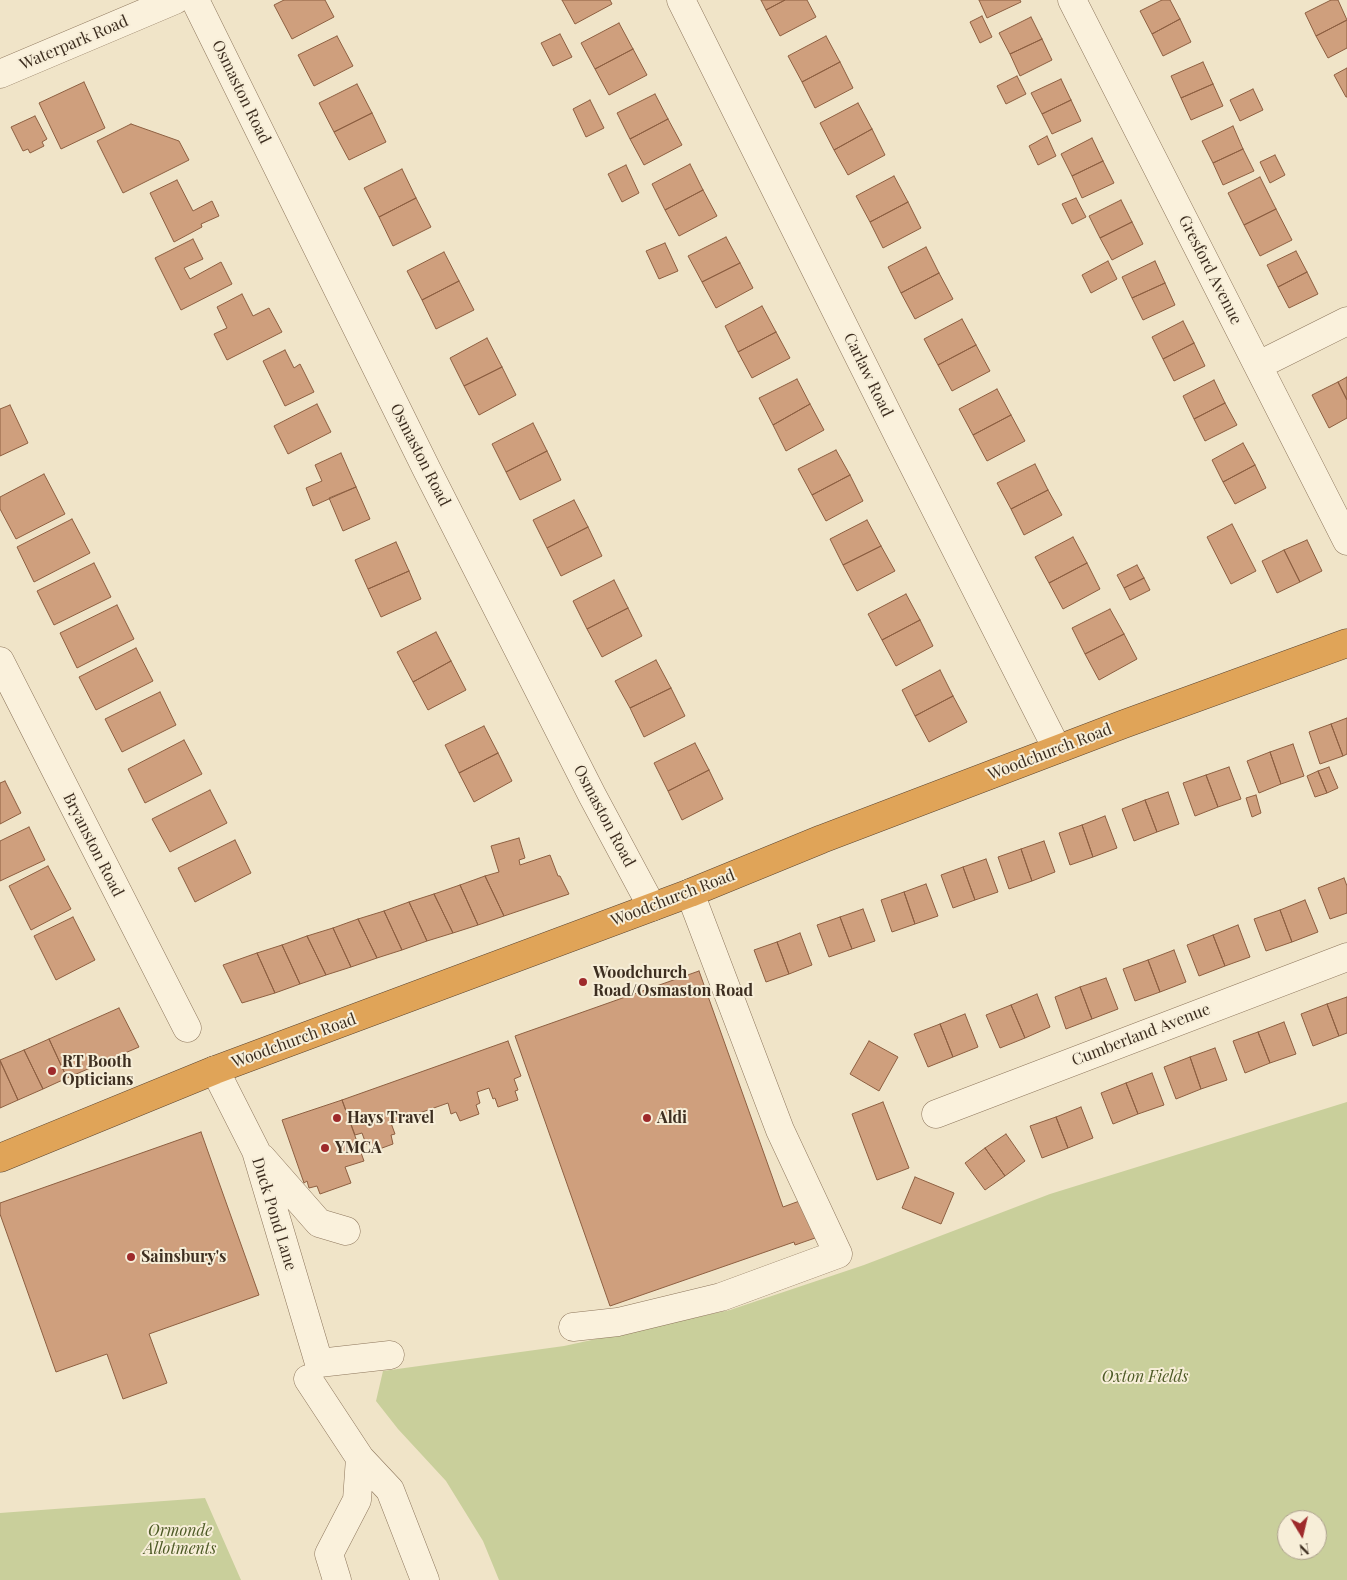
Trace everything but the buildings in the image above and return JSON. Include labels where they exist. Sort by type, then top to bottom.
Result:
[{"type":"highway","name":"Woodchurch Road","points":[[0,1158],[215,1070],[690,893],[822,839],[1058,749],[1347,643]]},
{"type":"street","name":"Waterpark Road","points":[[0,74],[175,0]]},
{"type":"street","name":"Osmaston Road","points":[[195,0],[426,470],[592,795],[652,907]]},
{"type":"street","name":"Carlaw Road","points":[[681,0],[900,439],[1058,749]]},
{"type":"street","name":"Gresford Avenue","points":[[1072,0],[1121,100],[1259,365],[1347,541]]},
{"type":"street","points":[[1259,365],[1347,321]]},
{"type":"street","name":"Bryanston Road","points":[[0,661],[187,1028]]},
{"type":"street","points":[[573,1327],[618,1322],[721,1297],[838,1254],[780,1130],[690,893]]},
{"type":"street","name":"Cumberland Avenue","points":[[936,1114],[1347,956]]},
{"type":"street","name":"Duck Pond Lane","points":[[215,1070],[256,1152],[314,1371],[360,1458],[390,1490],[425,1580]]},
{"type":"street","points":[[256,1152],[319,1222],[346,1231]]},
{"type":"street","points":[[314,1371],[390,1355]]},
{"type":"street","points":[[336,1580],[329,1554],[357,1500],[360,1458]]},
{"type":"green space","name":"Oxton Fields","points":[[1347,1102],[1347,1580],[499,1580],[483,1541],[446,1481],[398,1429],[376,1401],[383,1371],[564,1346],[730,1310],[864,1265],[1050,1194]]},
{"type":"green space","name":"Ormonde Allotments","points":[[205,1498],[241,1580],[0,1580],[0,1513]]},
{"type":"place","name":"Woodchurch Road/Osmaston Road","points":[[583,982]]},
{"type":"place","name":"RT Booth Opticians","points":[[52,1071]]},
{"type":"place","name":"Hays Travel","points":[[337,1118]]},
{"type":"place","name":"Aldi","points":[[647,1118]]},
{"type":"place","name":"YMCA","points":[[325,1148]]},
{"type":"place","name":"Sainsbury's","points":[[131,1257]]}]
